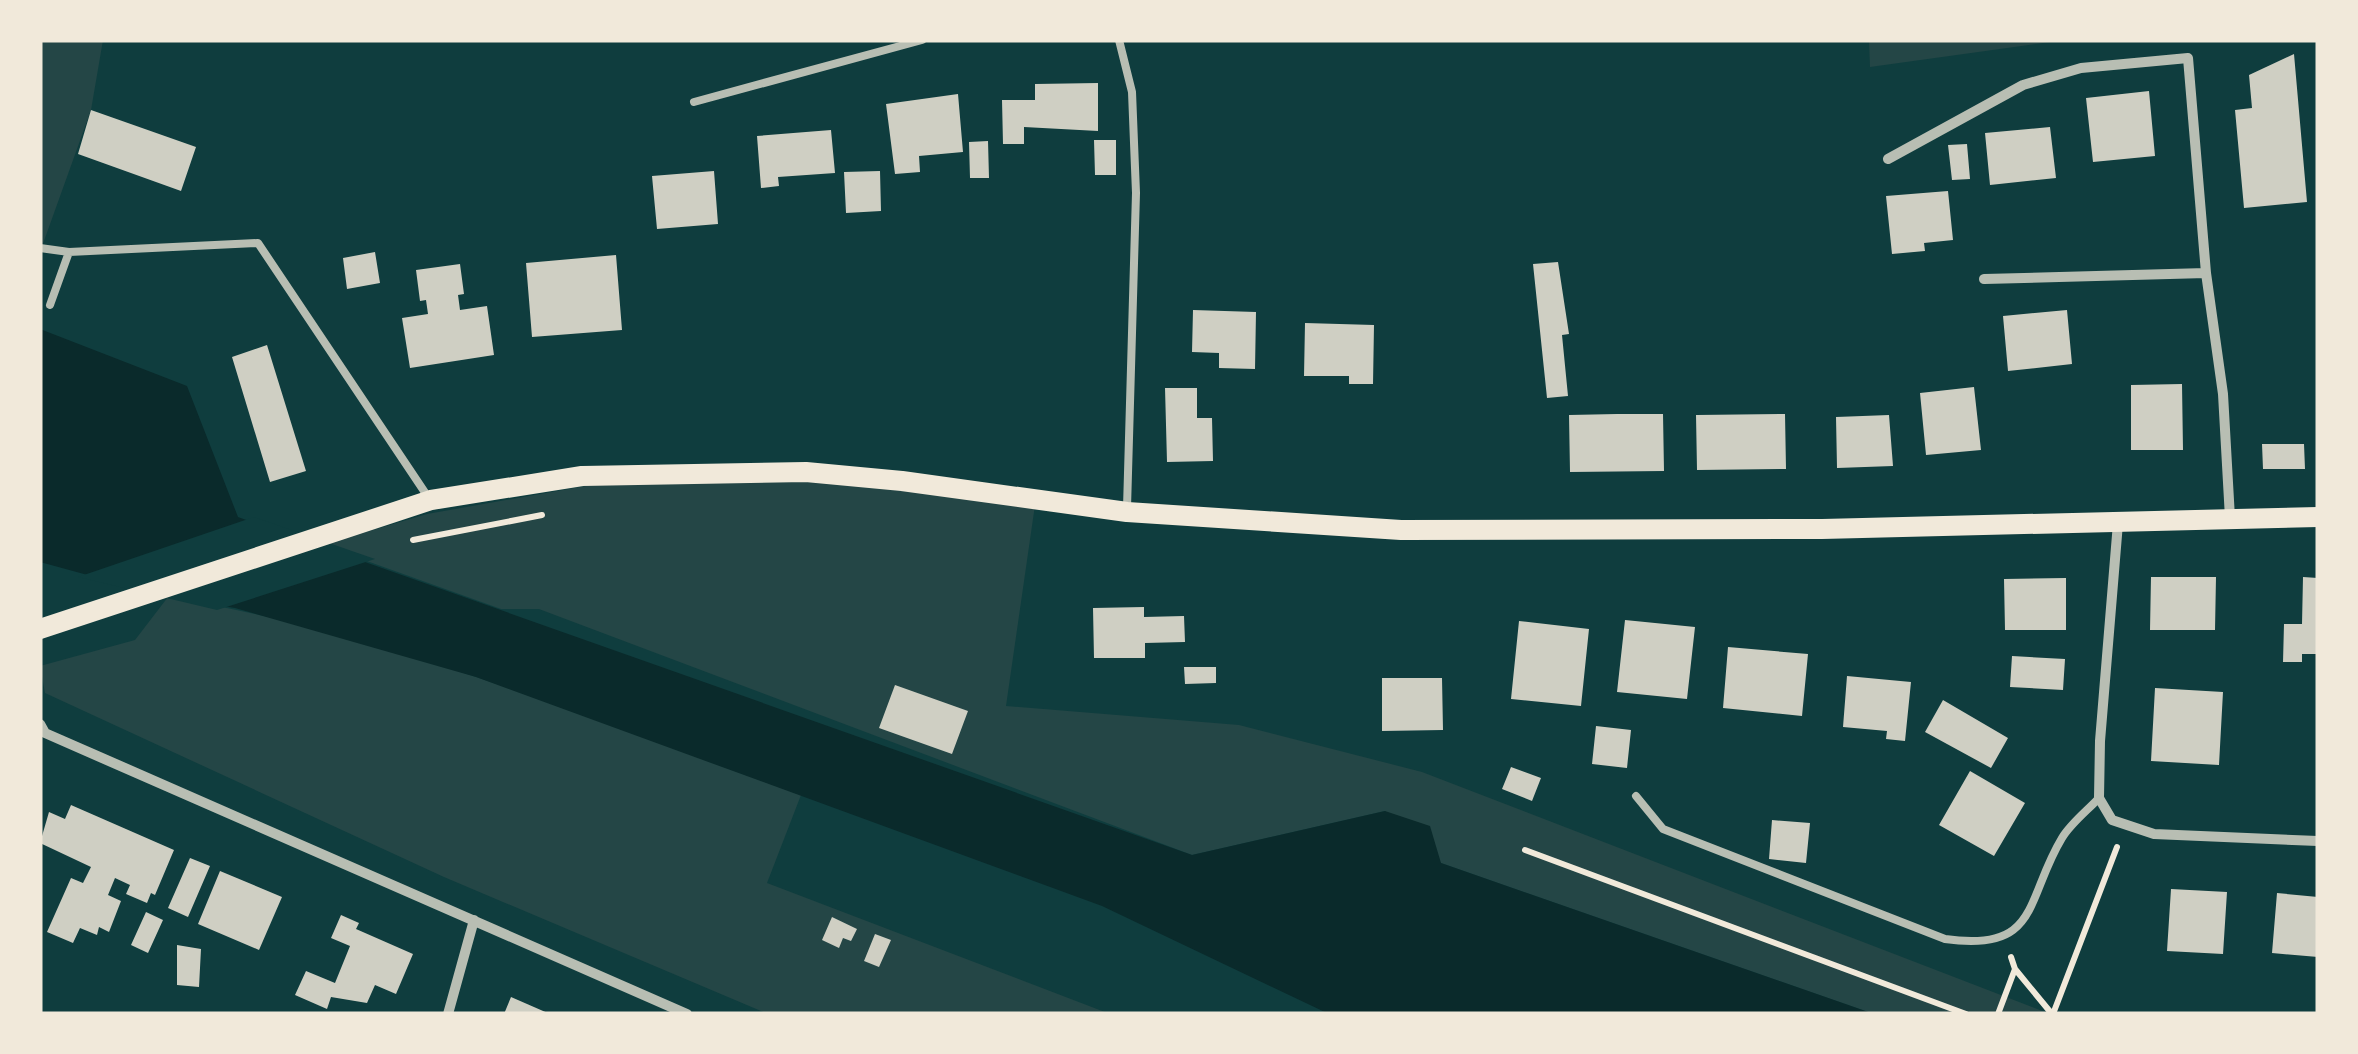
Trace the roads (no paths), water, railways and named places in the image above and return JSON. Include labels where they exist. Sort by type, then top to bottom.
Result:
[{"type":"main road","points":[[40,629],[430,500],[582,476],[806,472],[902,480],[1127,512],[1503,532],[2318,517]]},
{"type":"street","points":[[1888,159],[2023,85],[2080,68],[2188,58],[2206,273],[2223,394],[2230,518]]},
{"type":"street","points":[[1984,279],[2206,273]]},
{"type":"street","points":[[2118,522],[2099,798],[2112,820],[2154,834],[2318,841]]},
{"type":"street","points":[[40,724],[45,733],[687,1014]]},
{"type":"street","points":[[448,1014],[474,920]]},
{"type":"lane","points":[[694,102],[922,40]]},
{"type":"lane","points":[[1120,40],[1132,92],[1136,192],[1127,512]]},
{"type":"lane","points":[[40,248],[70,252],[258,244],[430,500]]},
{"type":"lane","points":[[50,305],[70,252]]},
{"type":"lane","points":[[1636,796],[1663,829],[1946,940],[1978,944],[2008,936],[2029,916],[2062,836],[2099,798]]}]
